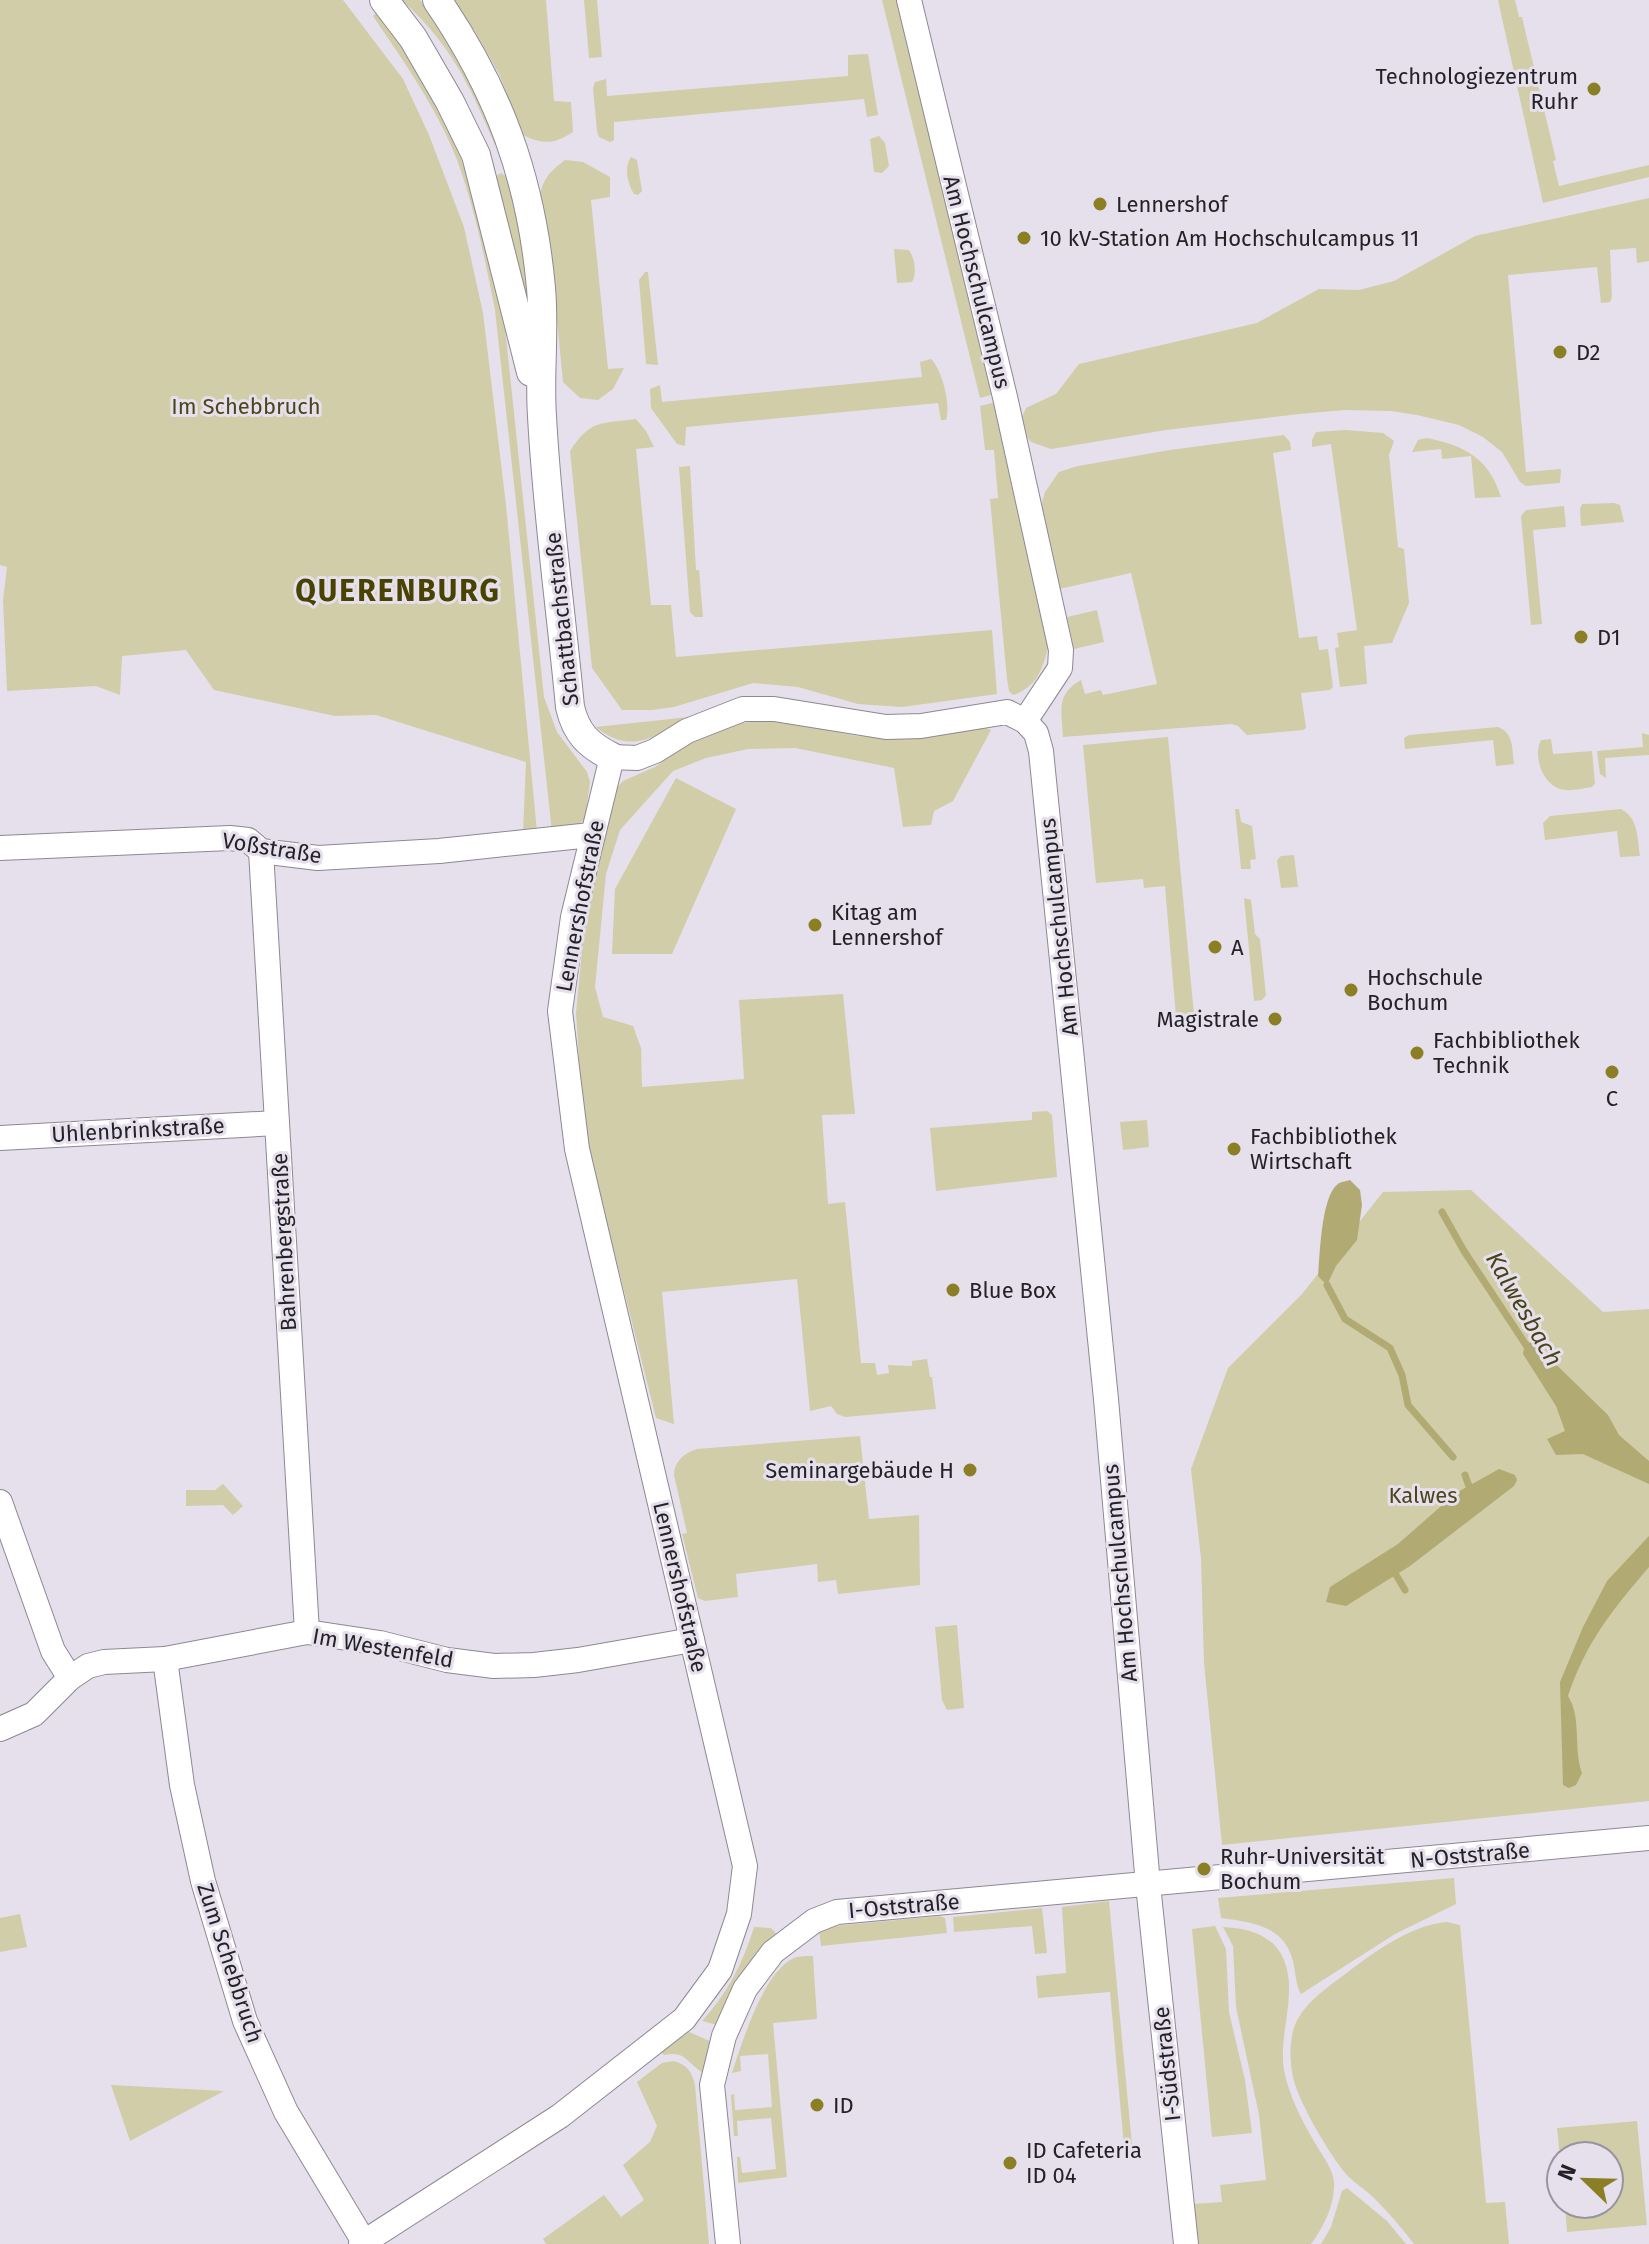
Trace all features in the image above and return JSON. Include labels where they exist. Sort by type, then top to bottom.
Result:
[{"type":"street","name":"Schattbachstraße","points":[[384,0],[413,38],[476,155],[542,416]]},
{"type":"street","name":"Schattbachstraße","points":[[437,0],[465,41],[497,104],[517,158],[541,290],[542,416],[570,707],[573,723],[580,735],[593,747],[612,757]]},
{"type":"street","name":"Am Hochschulcampus","points":[[909,0],[1005,397],[1061,650],[1060,668],[1025,721],[1036,733],[1045,782],[1106,1399],[1148,1885]]},
{"type":"street","points":[[612,757],[637,758],[687,731],[743,709],[800,711],[886,727],[921,726],[1000,712],[1025,721]]},
{"type":"street","name":"Lennershofstraße","points":[[362,2243],[560,2116],[684,2019],[720,1970],[739,1914],[745,1866],[577,1149],[560,1011],[573,917],[612,757]]},
{"type":"street","name":"Voßstraße","points":[[0,848],[230,838],[248,840],[261,851],[318,858],[439,851],[591,835]]},
{"type":"street","name":"Bahrenbergstraße","points":[[261,851],[307,1632]]},
{"type":"street","name":"Uhlenbrinkstraße","points":[[0,1138],[277,1123]]},
{"type":"street","points":[[0,1502],[53,1651],[70,1678]]},
{"type":"street","name":"Im Westenfeld","points":[[0,1729],[34,1714],[70,1678],[88,1666],[104,1662],[165,1659],[307,1632],[380,1643],[447,1660],[494,1666],[578,1660],[692,1640]]},
{"type":"street","name":"Zum Schebbruch","points":[[165,1659],[182,1785],[203,1881],[245,2021],[286,2112],[362,2243]]},
{"type":"street","name":"N-Oststraße","points":[[1148,1885],[1649,1838]]},
{"type":"street","name":"I-Oststraße","points":[[728,2244],[712,2085],[724,2036],[745,1989],[773,1952],[814,1921],[837,1912],[1148,1885]]},
{"type":"street","name":"I-Südstraße","points":[[1148,1885],[1186,2244]]},
{"type":"green space","name":"Im Schebbruch","points":[[0,0],[343,0],[403,79],[429,135],[464,227],[483,313],[506,505],[537,832],[523,832],[526,762],[376,715],[335,716],[214,690],[186,650],[122,656],[120,695],[96,686],[7,691],[3,600],[7,567],[0,565]]},
{"type":"green space","points":[[402,0],[420,0],[432,17],[463,70],[498,144],[495,145],[477,103],[447,50]]},
{"type":"green space","points":[[452,0],[546,0],[554,101],[571,102],[573,132],[549,142],[523,135],[499,74],[474,30]]},
{"type":"green space","points":[[584,0],[597,0],[602,57],[589,58]]},
{"type":"green space","points":[[882,0],[899,0],[994,394],[980,398]]},
{"type":"green space","points":[[1498,0],[1515,0],[1519,17],[1522,17],[1556,160],[1553,161],[1559,186],[1649,165],[1649,177],[1543,203]]},
{"type":"green space","points":[[377,12],[425,80],[460,155],[484,231],[503,309],[544,697],[557,732],[587,772],[590,782],[585,820],[569,829],[552,832],[495,310],[479,234],[449,141],[419,86],[373,16]]},
{"type":"green space","points":[[868,54],[878,115],[867,117],[864,99],[614,122],[614,140],[610,142],[599,137],[597,131],[595,82],[606,79],[607,96],[848,76],[848,55]]},
{"type":"green space","points":[[879,136],[885,143],[889,166],[882,173],[874,172],[870,139]]},
{"type":"green space","points":[[631,157],[637,160],[642,191],[638,195],[634,194],[628,180]]},
{"type":"green space","points":[[565,160],[583,162],[610,177],[610,197],[591,200],[608,369],[624,368],[613,389],[598,400],[580,398],[563,382],[555,299],[539,202],[547,178]]},
{"type":"green space","points":[[501,173],[509,182],[519,223],[527,274],[527,297],[524,296],[495,177]]},
{"type":"green space","points":[[1649,198],[1649,261],[1637,263],[1636,248],[1610,250],[1610,302],[1601,303],[1597,267],[1508,275],[1526,472],[1561,469],[1560,483],[1526,486],[1520,482],[1502,452],[1483,437],[1459,425],[1391,411],[1345,410],[1299,414],[1166,430],[1051,449],[1031,442],[1024,433],[1021,419],[1026,408],[1056,394],[1079,364],[1257,323],[1319,289],[1359,290],[1394,281],[1475,236]]},
{"type":"green space","points":[[894,249],[909,250],[915,270],[912,282],[897,283]]},
{"type":"green space","points":[[648,272],[658,365],[646,364],[639,280]]},
{"type":"green space","points":[[931,359],[944,388],[946,420],[941,420],[938,403],[686,427],[685,446],[677,444],[651,408],[650,389],[660,385],[662,402],[922,377],[920,362]]},
{"type":"green space","points":[[996,402],[1049,644],[1042,668],[1034,681],[1013,695],[1007,679],[990,499],[998,498],[994,450],[985,450],[980,406]]},
{"type":"green space","points":[[636,419],[654,447],[636,449],[651,605],[671,605],[676,657],[992,630],[997,694],[902,707],[858,704],[798,687],[753,683],[674,707],[622,710],[592,668],[570,451],[584,433],[597,425]]},
{"type":"green space","points":[[1346,430],[1383,433],[1394,441],[1389,455],[1398,547],[1404,549],[1409,603],[1392,643],[1364,646],[1367,684],[1340,687],[1335,648],[1339,647],[1337,633],[1357,630],[1331,444],[1312,447],[1312,440],[1316,432]]},
{"type":"green space","points":[[1284,435],[1290,442],[1291,450],[1273,453],[1299,638],[1317,636],[1319,650],[1328,649],[1333,687],[1301,693],[1306,728],[1247,735],[1232,724],[1063,737],[1062,704],[1067,692],[1081,680],[1085,694],[1101,690],[1103,695],[1157,684],[1131,573],[1059,589],[1040,509],[1045,492],[1059,472],[1170,450]]},
{"type":"green space","points":[[1427,438],[1453,445],[1474,456],[1490,472],[1501,497],[1475,498],[1471,456],[1442,459],[1441,449],[1412,452],[1418,440]]},
{"type":"green space","points":[[690,466],[696,570],[699,570],[703,617],[695,617],[690,612],[679,467]]},
{"type":"green space","points":[[1582,504],[1620,505],[1624,522],[1581,526]]},
{"type":"green space","points":[[1564,506],[1566,527],[1533,530],[1542,624],[1531,625],[1521,516],[1526,510]]},
{"type":"green space","points":[[1097,610],[1104,642],[1074,649],[1067,617]]},
{"type":"green space","points":[[689,717],[654,736],[632,742],[609,736],[596,727]]},
{"type":"green space","points":[[774,720],[857,736],[894,738],[983,727],[991,730],[953,801],[934,811],[931,825],[903,827],[894,768],[795,748],[748,749],[706,758],[673,771],[620,830],[606,874],[595,987],[603,1017],[633,1026],[641,1048],[642,1087],[744,1079],[739,1000],[843,994],[855,1114],[822,1115],[828,1204],[845,1202],[861,1363],[875,1363],[877,1375],[889,1373],[888,1365],[912,1366],[912,1361],[927,1359],[936,1409],[845,1417],[837,1414],[831,1406],[810,1411],[797,1279],[662,1292],[674,1424],[656,1418],[590,1155],[581,1091],[576,1013],[585,919],[613,792],[623,781],[655,767],[689,742],[740,723]]},
{"type":"green space","points":[[1498,727],[1510,737],[1514,764],[1496,766],[1493,740],[1405,749],[1404,738],[1409,735]]},
{"type":"green space","points":[[1642,733],[1649,735],[1649,755],[1605,758],[1606,778],[1600,774],[1597,751],[1643,747]]},
{"type":"green space","points":[[1168,737],[1194,1015],[1176,1017],[1165,886],[1144,888],[1143,879],[1096,883],[1083,745]]},
{"type":"green space","points":[[1551,739],[1553,754],[1592,751],[1595,783],[1592,787],[1566,790],[1558,788],[1546,778],[1539,763],[1539,747],[1541,740]]},
{"type":"green space","points":[[676,778],[736,809],[672,954],[612,954],[615,889]]},
{"type":"green space","points":[[1235,809],[1239,809],[1241,822],[1252,826],[1256,859],[1250,860],[1251,869],[1241,869]]},
{"type":"green space","points":[[1621,809],[1634,823],[1640,856],[1620,857],[1617,831],[1545,840],[1543,823],[1550,816]]},
{"type":"green space","points":[[1294,855],[1298,887],[1281,888],[1277,860],[1281,856]]},
{"type":"green space","points":[[1244,898],[1251,900],[1255,934],[1260,939],[1266,995],[1262,1000],[1254,1001]]},
{"type":"green space","points":[[1047,1111],[1052,1115],[1057,1177],[936,1191],[930,1128],[1032,1120],[1032,1112]]},
{"type":"green space","points":[[1147,1120],[1149,1147],[1123,1150],[1120,1122]]},
{"type":"green space","name":"Kalwes","points":[[1471,1190],[1603,1312],[1649,1309],[1649,1801],[1222,1845],[1204,1663],[1201,1558],[1191,1469],[1228,1368],[1302,1294],[1383,1192]]},
{"type":"green space","points":[[860,1436],[869,1519],[919,1515],[920,1585],[838,1594],[836,1580],[818,1582],[817,1564],[736,1574],[738,1597],[705,1601],[698,1598],[682,1534],[687,1533],[674,1475],[681,1459],[697,1449]]},
{"type":"green space","points":[[223,1484],[243,1506],[233,1515],[223,1505],[186,1506],[186,1490],[215,1490]]},
{"type":"green space","points":[[957,1625],[964,1708],[947,1710],[942,1700],[935,1627]]},
{"type":"green space","points":[[1454,1878],[1456,1904],[1395,1934],[1301,1994],[1292,1958],[1281,1938],[1264,1927],[1221,1918],[1218,1898]]},
{"type":"green space","points":[[1109,1901],[1132,2145],[1124,2146],[1110,1992],[1038,1998],[1036,1976],[1066,1973],[1062,1907]]},
{"type":"green space","points":[[1042,1908],[1047,1953],[1035,1954],[1032,1926],[954,1932],[953,1917]]},
{"type":"green space","points":[[20,1914],[27,1947],[0,1952],[0,1918]]},
{"type":"green space","points":[[945,1918],[947,1933],[821,1946],[819,1930],[834,1926]]},
{"type":"green space","points":[[1447,1922],[1460,1925],[1486,2203],[1505,2202],[1509,2244],[1414,2244],[1379,2203],[1339,2165],[1307,2113],[1293,2077],[1293,2030],[1314,1999],[1392,1941],[1419,1928]]},
{"type":"green space","points":[[1215,1926],[1226,1949],[1229,2012],[1245,2080],[1252,2133],[1212,2137],[1192,1929]]},
{"type":"green space","points":[[754,1927],[771,1928],[776,1933],[753,1959],[717,2025],[702,2021],[733,1977]]},
{"type":"green space","points":[[1223,1927],[1251,1931],[1267,1939],[1280,1951],[1288,1973],[1284,2070],[1296,2108],[1329,2167],[1334,2182],[1328,2215],[1311,2244],[1198,2244],[1194,2204],[1222,2202],[1220,2185],[1266,2180],[1259,2115],[1236,2007],[1233,1946]]},
{"type":"green space","points":[[813,1956],[817,2019],[773,2023],[787,2177],[738,2183],[737,2157],[740,2157],[742,2173],[776,2169],[771,2118],[737,2121],[738,2136],[734,2136],[731,2095],[734,2094],[735,2110],[772,2107],[768,2054],[740,2056],[741,2071],[732,2073],[736,2060],[755,2010],[773,1978],[794,1958]]},
{"type":"green space","points":[[689,2032],[712,2042],[704,2073],[683,2056],[664,2055],[661,2052]]},
{"type":"green space","points":[[673,2061],[688,2069],[695,2085],[709,2244],[546,2244],[543,2239],[604,2195],[621,2217],[644,2200],[623,2165],[650,2142],[657,2126],[637,2082],[662,2063]]},
{"type":"green space","points":[[111,2085],[224,2091],[130,2141]]},
{"type":"green space","points":[[1637,2121],[1647,2225],[1567,2232],[1566,2220],[1625,2220],[1625,2140],[1558,2140],[1557,2128]]},
{"type":"green space","points":[[1347,2188],[1387,2221],[1406,2244],[1321,2244],[1331,2227],[1342,2191]]},
{"type":"shaded area","points":[[1350,1180],[1360,1190],[1362,1205],[1357,1240],[1336,1266],[1327,1285],[1318,1276],[1325,1213],[1332,1191],[1339,1183]]},
{"type":"shaded area","points":[[1525,1342],[1534,1343],[1608,1415],[1619,1435],[1649,1461],[1649,1484],[1583,1454],[1556,1455],[1547,1439],[1565,1431],[1556,1406],[1523,1354]]},
{"type":"shaded area","points":[[1499,1469],[1515,1475],[1517,1480],[1514,1486],[1410,1566],[1346,1606],[1326,1602],[1330,1587],[1398,1544],[1456,1493]]},
{"type":"shaded area","points":[[1649,1536],[1649,1567],[1602,1627],[1583,1659],[1568,1696],[1575,1714],[1582,1773],[1576,1785],[1569,1788],[1563,1785],[1560,1682],[1607,1581]]},
{"type":"waterway","name":"Kalwesbach","points":[[1442,1212],[1528,1348]]},
{"type":"waterway","points":[[1327,1285],[1345,1319],[1390,1348],[1402,1375],[1408,1405],[1453,1457]]},
{"type":"waterway","points":[[1465,1475],[1471,1492]]},
{"type":"waterway","points":[[1392,1568],[1405,1590]]},
{"type":"place","name":"Technologiezentrum Ruhr","points":[[1594,89]]},
{"type":"place","name":"Lennershof","points":[[1100,204]]},
{"type":"place","name":"10 kV-Station Am Hochschulcampus 11","points":[[1024,238]]},
{"type":"place","name":"D2","points":[[1560,352]]},
{"type":"place","name":"D1","points":[[1581,637]]},
{"type":"place","name":"Kitag am Lennershof","points":[[815,925]]},
{"type":"place","name":"A","points":[[1215,947]]},
{"type":"place","name":"Hochschule Bochum","points":[[1351,990]]},
{"type":"place","name":"Magistrale","points":[[1275,1019]]},
{"type":"place","name":"Fachbibliothek Technik","points":[[1417,1053]]},
{"type":"place","name":"C","points":[[1612,1072]]},
{"type":"place","name":"Fachbibliothek Wirtschaft","points":[[1234,1149]]},
{"type":"place","name":"Blue Box","points":[[953,1290]]},
{"type":"place","name":"Seminargebäude H","points":[[970,1470]]},
{"type":"place","name":"Ruhr-Universität Bochum","points":[[1204,1869]]},
{"type":"place","name":"ID","points":[[817,2105]]},
{"type":"place","name":"ID Cafeteria ID 04","points":[[1010,2163]]},
{"type":"district","name":"QUERENBURG","points":[[398,591]]}]
